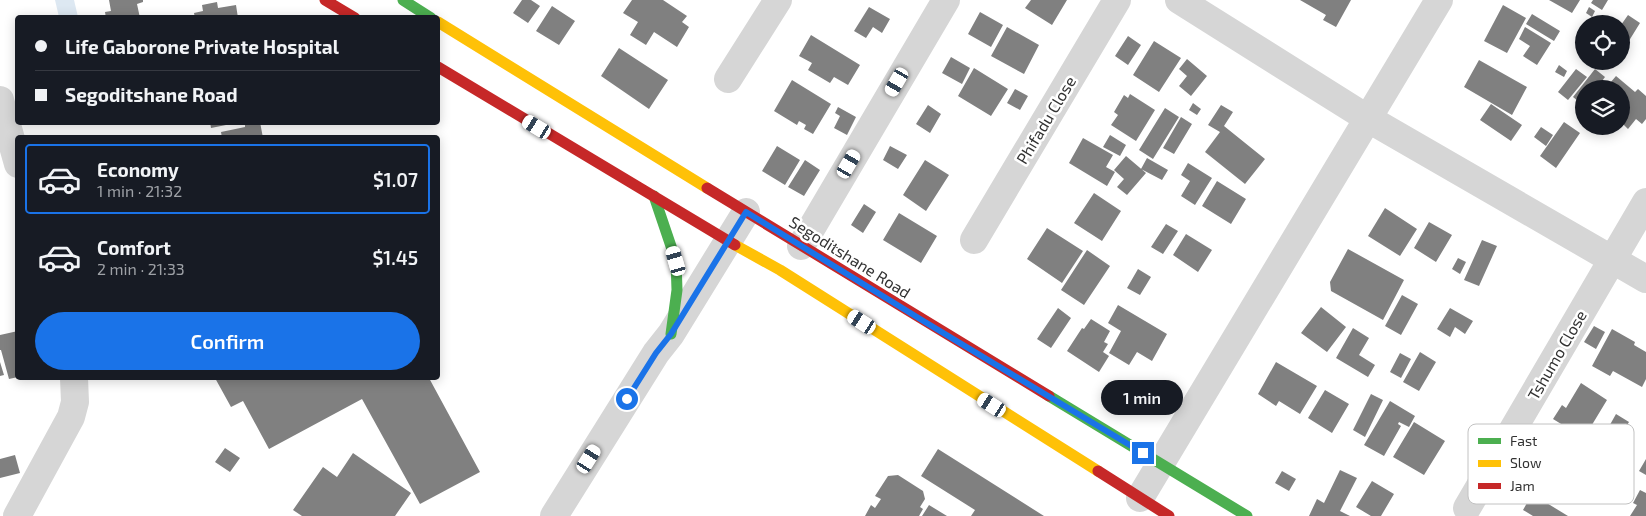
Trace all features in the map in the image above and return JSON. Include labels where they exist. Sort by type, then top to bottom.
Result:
[{"type":"main road","points":[[325,0],[350,15]]},
{"type":"main road","points":[[403,0],[426,15]]},
{"type":"main road","name":"Segoditshane Road","points":[[440,23],[673,168],[1247,516]]},
{"type":"main road","points":[[440,68],[729,242],[780,270],[1169,516]]},
{"type":"main road","points":[[654,196],[676,261],[677,290],[671,334]]},
{"type":"street","points":[[728,79],[778,0]]},
{"type":"street","points":[[801,246],[946,0]]},
{"type":"street","name":"Phifadu Close","points":[[974,240],[1117,0]]},
{"type":"street","points":[[1179,0],[1367,118],[1646,279]]},
{"type":"street","points":[[1140,498],[1439,0]]},
{"type":"street","points":[[0,100],[10,150]]},
{"type":"street","name":"Tshumo Close","points":[[1516,424],[1646,202]]},
{"type":"street","points":[[554,516],[656,353],[671,334],[746,212]]},
{"type":"street","points":[[17,516],[71,417],[75,402],[74,380]]},
{"type":"street","name":"Tshumo Close","points":[[1467,508],[1469,504]]},
{"type":"shaded area","points":[[55,0],[74,0],[78,15],[59,15]]},
{"type":"building","points":[[109,0],[143,0],[143,2],[137,4],[139,15],[106,15],[105,12],[111,11]]},
{"type":"building","points":[[522,0],[531,0],[540,6],[528,23],[513,13]]},
{"type":"building","points":[[632,0],[663,0],[687,16],[682,22],[689,27],[677,47],[654,32],[646,45],[630,35],[638,22],[623,13]]},
{"type":"building","points":[[1031,0],[1067,0],[1052,25],[1025,8]]},
{"type":"building","points":[[1300,0],[1351,0],[1336,27],[1323,20],[1326,15]]},
{"type":"building","points":[[1549,0],[1580,0],[1572,13]]},
{"type":"building","points":[[1593,0],[1608,0],[1602,10],[1591,3]]},
{"type":"building","points":[[217,2],[218,8],[236,5],[238,15],[194,15],[194,13],[203,11],[202,5]]},
{"type":"building","points":[[1503,5],[1526,18],[1507,53],[1484,41]]},
{"type":"building","points":[[552,6],[575,21],[559,45],[536,31]]},
{"type":"building","points":[[869,7],[890,19],[882,33],[873,27],[866,38],[854,31]]},
{"type":"building","points":[[1589,7],[1595,11],[1593,15],[1586,13]]},
{"type":"building","points":[[980,12],[1003,25],[991,47],[968,34]]},
{"type":"building","points":[[1532,14],[1560,31],[1554,41],[1526,24]]},
{"type":"building","points":[[1630,16],[1640,23],[1630,39]]},
{"type":"building","points":[[1007,27],[1039,45],[1024,74],[991,56]]},
{"type":"building","points":[[1525,27],[1551,43],[1537,65],[1523,56],[1530,46],[1519,39]]},
{"type":"building","points":[[811,35],[860,65],[848,85],[834,77],[830,83],[808,70],[812,63],[799,56]]},
{"type":"building","points":[[1128,36],[1141,45],[1128,65],[1115,56]]},
{"type":"building","points":[[1154,41],[1181,58],[1159,92],[1133,75]]},
{"type":"building","points":[[619,48],[668,80],[649,109],[601,76]]},
{"type":"building","points":[[951,57],[970,68],[962,84],[942,73]]},
{"type":"building","points":[[1187,59],[1207,76],[1191,96],[1179,86],[1187,76],[1179,69]]},
{"type":"building","points":[[1479,60],[1527,87],[1512,115],[1464,87]]},
{"type":"building","points":[[1559,65],[1567,71],[1564,77],[1555,72]]},
{"type":"building","points":[[974,68],[1008,89],[991,116],[958,96]]},
{"type":"building","points":[[1575,70],[1587,77],[1585,80],[1575,80],[1575,92],[1568,100],[1558,92]]},
{"type":"building","points":[[1594,70],[1605,77],[1603,80],[1586,80]]},
{"type":"building","points":[[1616,76],[1621,80],[1613,80]]},
{"type":"building","points":[[792,80],[831,104],[813,134],[804,129],[806,125],[799,121],[797,125],[774,111]]},
{"type":"building","points":[[1630,88],[1635,92],[1638,89],[1646,96],[1646,119],[1642,124],[1636,119],[1630,126]]},
{"type":"building","points":[[1015,89],[1028,96],[1020,110],[1007,103]]},
{"type":"building","points":[[1130,94],[1155,110],[1136,141],[1111,125],[1118,115],[1114,112],[1124,95],[1128,98]]},
{"type":"building","points":[[1193,103],[1201,109],[1197,115],[1189,110]]},
{"type":"building","points":[[1491,104],[1522,125],[1511,141],[1480,120]]},
{"type":"building","points":[[928,105],[941,114],[930,133],[916,124]]},
{"type":"building","points":[[1221,105],[1233,112],[1224,126],[1265,159],[1245,184],[1205,152],[1220,132],[1208,125]]},
{"type":"building","points":[[838,107],[856,117],[847,135],[834,128],[840,116],[835,113]]},
{"type":"building","points":[[1165,108],[1179,117],[1153,159],[1139,150]]},
{"type":"building","points":[[1181,117],[1192,124],[1174,154],[1163,148]]},
{"type":"building","points":[[1564,122],[1575,130],[1575,135],[1579,135],[1556,168],[1540,156]]},
{"type":"building","points":[[210,125],[226,125],[211,128]]},
{"type":"building","points":[[245,125],[261,125],[262,135],[222,135],[221,132],[245,127]]},
{"type":"building","points":[[1541,127],[1553,135],[1546,146],[1534,137]]},
{"type":"building","points":[[1110,135],[1126,145],[1120,156],[1103,147]]},
{"type":"building","points":[[1083,138],[1113,155],[1106,167],[1115,172],[1107,186],[1069,163]]},
{"type":"building","points":[[777,146],[800,160],[785,185],[762,171]]},
{"type":"building","points":[[890,146],[907,155],[898,169],[883,160]]},
{"type":"building","points":[[1126,156],[1146,173],[1127,195],[1117,187],[1124,179],[1114,170]]},
{"type":"building","points":[[1147,158],[1168,170],[1162,180],[1141,169]]},
{"type":"building","points":[[805,160],[820,170],[804,196],[788,187]]},
{"type":"building","points":[[925,160],[949,175],[926,211],[903,195]]},
{"type":"building","points":[[1188,163],[1212,178],[1195,205],[1181,196],[1190,181],[1181,175]]},
{"type":"building","points":[[1217,181],[1246,199],[1231,224],[1202,206]]},
{"type":"building","points":[[1094,193],[1121,211],[1102,241],[1074,223]]},
{"type":"building","points":[[864,204],[876,212],[863,233],[851,225]]},
{"type":"building","points":[[1385,208],[1417,229],[1400,256],[1368,236]]},
{"type":"building","points":[[899,213],[937,236],[921,263],[883,240]]},
{"type":"building","points":[[1429,222],[1452,235],[1436,262],[1414,248]]},
{"type":"building","points":[[1166,224],[1178,231],[1163,254],[1151,247]]},
{"type":"building","points":[[1047,228],[1083,251],[1062,283],[1027,259]]},
{"type":"building","points":[[1186,234],[1212,250],[1198,272],[1173,255]]},
{"type":"building","points":[[1482,240],[1497,246],[1479,286],[1464,280]]},
{"type":"building","points":[[1348,249],[1404,280],[1383,320],[1331,291],[1330,282]]},
{"type":"building","points":[[1087,250],[1110,266],[1084,305],[1061,290]]},
{"type":"building","points":[[1458,258],[1466,262],[1460,274],[1452,269]]},
{"type":"building","points":[[1138,269],[1151,277],[1140,295],[1127,288]]},
{"type":"building","points":[[1402,295],[1418,304],[1401,335],[1385,326]]},
{"type":"building","points":[[1118,305],[1167,334],[1152,361],[1137,352],[1129,365],[1109,353],[1121,331],[1108,323]]},
{"type":"building","points":[[1321,307],[1346,327],[1327,352],[1301,333]]},
{"type":"building","points":[[1058,308],[1071,318],[1051,348],[1037,339]]},
{"type":"building","points":[[1450,308],[1473,321],[1465,334],[1455,327],[1450,337],[1437,329]]},
{"type":"building","points":[[1091,319],[1110,331],[1104,342],[1108,344],[1103,352],[1109,356],[1099,372],[1067,351],[1082,328],[1084,329]]},
{"type":"building","points":[[1594,326],[1605,332],[1596,349],[1584,342]]},
{"type":"building","points":[[1353,328],[1369,338],[1359,355],[1375,365],[1368,377],[1336,358]]},
{"type":"building","points":[[1612,329],[1635,342],[1634,345],[1646,352],[1646,379],[1642,387],[1613,371],[1610,376],[1592,366]]},
{"type":"building","points":[[15,332],[15,378],[9,379],[0,350],[0,335]]},
{"type":"building","points":[[1420,352],[1436,362],[1419,391],[1403,382]]},
{"type":"building","points":[[1400,353],[1411,359],[1401,378],[1390,372]]},
{"type":"building","points":[[0,362],[4,375],[0,376]]},
{"type":"building","points":[[1276,362],[1317,386],[1300,414],[1279,401],[1276,406],[1258,394]]},
{"type":"building","points":[[216,380],[430,380],[480,472],[420,504],[362,399],[269,449],[243,401],[231,407]]},
{"type":"building","points":[[1581,383],[1607,400],[1592,424],[1561,424],[1553,419],[1562,405],[1566,408]]},
{"type":"building","points":[[1325,390],[1349,404],[1332,433],[1308,418]]},
{"type":"building","points":[[1371,394],[1383,400],[1365,437],[1353,430]]},
{"type":"building","points":[[1390,401],[1415,416],[1409,427],[1399,422],[1398,424],[1401,426],[1384,456],[1364,445]]},
{"type":"building","points":[[1616,414],[1629,422],[1628,424],[1610,424]]},
{"type":"building","points":[[1414,422],[1445,441],[1424,475],[1393,457]]},
{"type":"building","points":[[225,448],[240,458],[230,472],[215,462]]},
{"type":"building","points":[[938,449],[1044,516],[971,516],[975,510],[921,476]]},
{"type":"building","points":[[353,453],[411,493],[395,516],[302,516],[293,510],[323,467],[337,477]]},
{"type":"building","points":[[15,455],[20,473],[0,478],[0,459]]},
{"type":"building","points":[[1646,459],[1646,475],[1639,471]]},
{"type":"building","points":[[1340,470],[1357,478],[1340,511],[1350,516],[1309,516],[1317,499],[1324,503]]},
{"type":"building","points":[[1282,471],[1296,479],[1289,491],[1275,483]]},
{"type":"building","points":[[898,475],[923,491],[925,499],[920,507],[923,509],[919,516],[865,516],[871,505],[875,508],[881,499],[875,496],[888,476]]},
{"type":"building","points":[[1372,481],[1394,494],[1381,516],[1371,516],[1356,507]]},
{"type":"building","points":[[1640,490],[1646,493],[1646,516],[1630,516],[1637,505],[1634,501]]},
{"type":"building","points":[[1526,504],[1548,504],[1568,516],[1533,516],[1523,510]]},
{"type":"building","points":[[929,505],[947,516],[922,516]]},
{"type":"traffic: fast","points":[[403,0],[426,15]]},
{"type":"traffic: fast","points":[[654,196],[676,261],[677,290],[671,334]]},
{"type":"traffic: fast","points":[[1049,396],[1247,516]]},
{"type":"traffic: slow","points":[[440,23],[707,188]]},
{"type":"traffic: slow","points":[[735,245],[780,270],[1098,471]]},
{"type":"traffic: jam","points":[[325,0],[350,15]]},
{"type":"traffic: jam","points":[[440,68],[735,245]]},
{"type":"traffic: jam","points":[[707,188],[1049,396]]},
{"type":"traffic: jam","points":[[1098,471],[1169,516]]},
{"type":"route","points":[[627,399],[656,353],[671,334],[746,212],[1143,453]]}]
